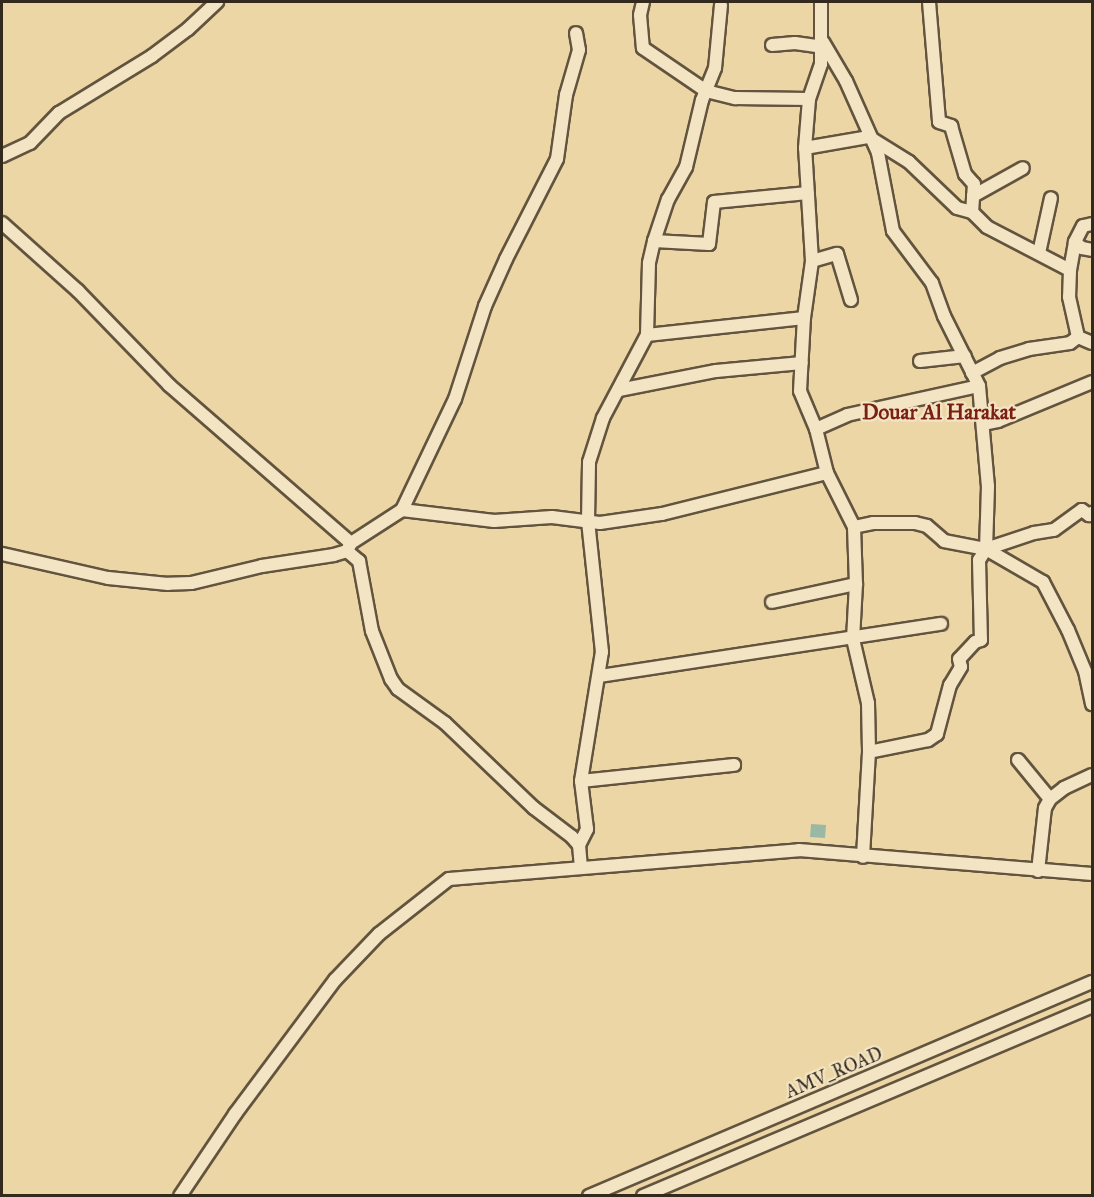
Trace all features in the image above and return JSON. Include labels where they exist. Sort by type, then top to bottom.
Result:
[{"type":"street","points":[[2,156],[30,144],[59,113],[152,56],[188,29],[218,2]]},
{"type":"street","points":[[643,2],[640,15],[643,48],[706,91],[735,98],[809,99]]},
{"type":"street","points":[[821,2],[823,44],[821,64],[809,99],[806,148],[812,261],[804,318],[800,391],[816,429],[826,473],[854,527],[856,584],[853,639],[868,703],[869,752],[863,857]]},
{"type":"street","points":[[929,2],[939,122],[951,126],[965,174],[974,184],[972,212]]},
{"type":"street","points":[[581,866],[579,845],[587,829],[582,781],[602,652],[588,521],[589,462],[603,418],[647,334],[649,263],[668,199],[686,167],[706,91],[715,68],[721,5]]},
{"type":"street","points":[[2,554],[108,578],[168,584],[191,583],[349,547],[402,510],[451,408],[485,306],[506,258],[557,159],[567,95],[579,50],[576,33]]},
{"type":"street","points":[[772,45],[823,44]]},
{"type":"street","points":[[823,44],[846,81],[878,153],[893,231],[932,283],[944,316],[979,386],[988,486],[986,549],[979,560],[981,640],[975,642],[959,658],[961,667],[950,685],[936,734],[928,740],[869,752]]},
{"type":"street","points":[[806,148],[869,137],[909,162],[957,208],[972,212],[987,227],[1070,270]]},
{"type":"street","points":[[973,196],[1023,168]]},
{"type":"street","points":[[654,241],[709,244],[714,202],[808,193]]},
{"type":"street","points":[[1039,254],[1051,198]]},
{"type":"street","points":[[2,223],[78,291],[169,385],[349,547],[359,561],[372,631],[391,679],[398,689],[445,723],[534,808],[579,845]]},
{"type":"street","points":[[1078,337],[1069,297],[1070,270],[1075,242],[1083,226],[1092,224]]},
{"type":"street","points":[[1075,242],[1082,248],[1092,250]]},
{"type":"street","points":[[812,261],[837,254],[851,300]]},
{"type":"street","points":[[647,334],[804,318]]},
{"type":"street","points":[[972,373],[1000,358],[1029,349],[1070,343],[1078,337]]},
{"type":"street","points":[[1078,337],[1092,343]]},
{"type":"street","points":[[920,361],[965,356]]},
{"type":"street","points":[[619,390],[716,371],[802,363]]},
{"type":"street","points":[[983,424],[998,421],[1092,382]]},
{"type":"street","points":[[816,429],[847,415],[979,386]]},
{"type":"street","points":[[402,510],[494,521],[552,517],[600,523],[662,514],[826,473]]},
{"type":"street","points":[[986,549],[1034,533],[1054,530],[1082,510],[1089,515],[1092,513]]},
{"type":"street","points":[[854,527],[873,523],[915,523],[927,526],[944,541],[986,549],[1043,582],[1081,661],[1092,704]]},
{"type":"street","points":[[772,602],[856,584]]},
{"type":"street","points":[[600,676],[941,624]]},
{"type":"street","points":[[1018,760],[1050,799]]},
{"type":"street","points":[[582,781],[734,765]]},
{"type":"street","points":[[1038,871],[1045,808],[1050,799],[1064,788],[1092,775]]},
{"type":"street","points":[[180,1196],[235,1114],[335,980],[358,953],[403,914],[449,879],[581,866],[799,850],[1092,874]]},
{"type":"street","name":"AMV_ROAD","points":[[589,1196],[1092,982]]},
{"type":"street","points":[[643,1196],[1092,1006]]},
{"type":"street","points":[[723,1139],[732,1158]]},
{"type":"shaded area","points":[[811,824],[826,825],[825,838],[810,837]]},
{"type":"district","name":"Douar Al Harakat","points":[[939,412]]}]
